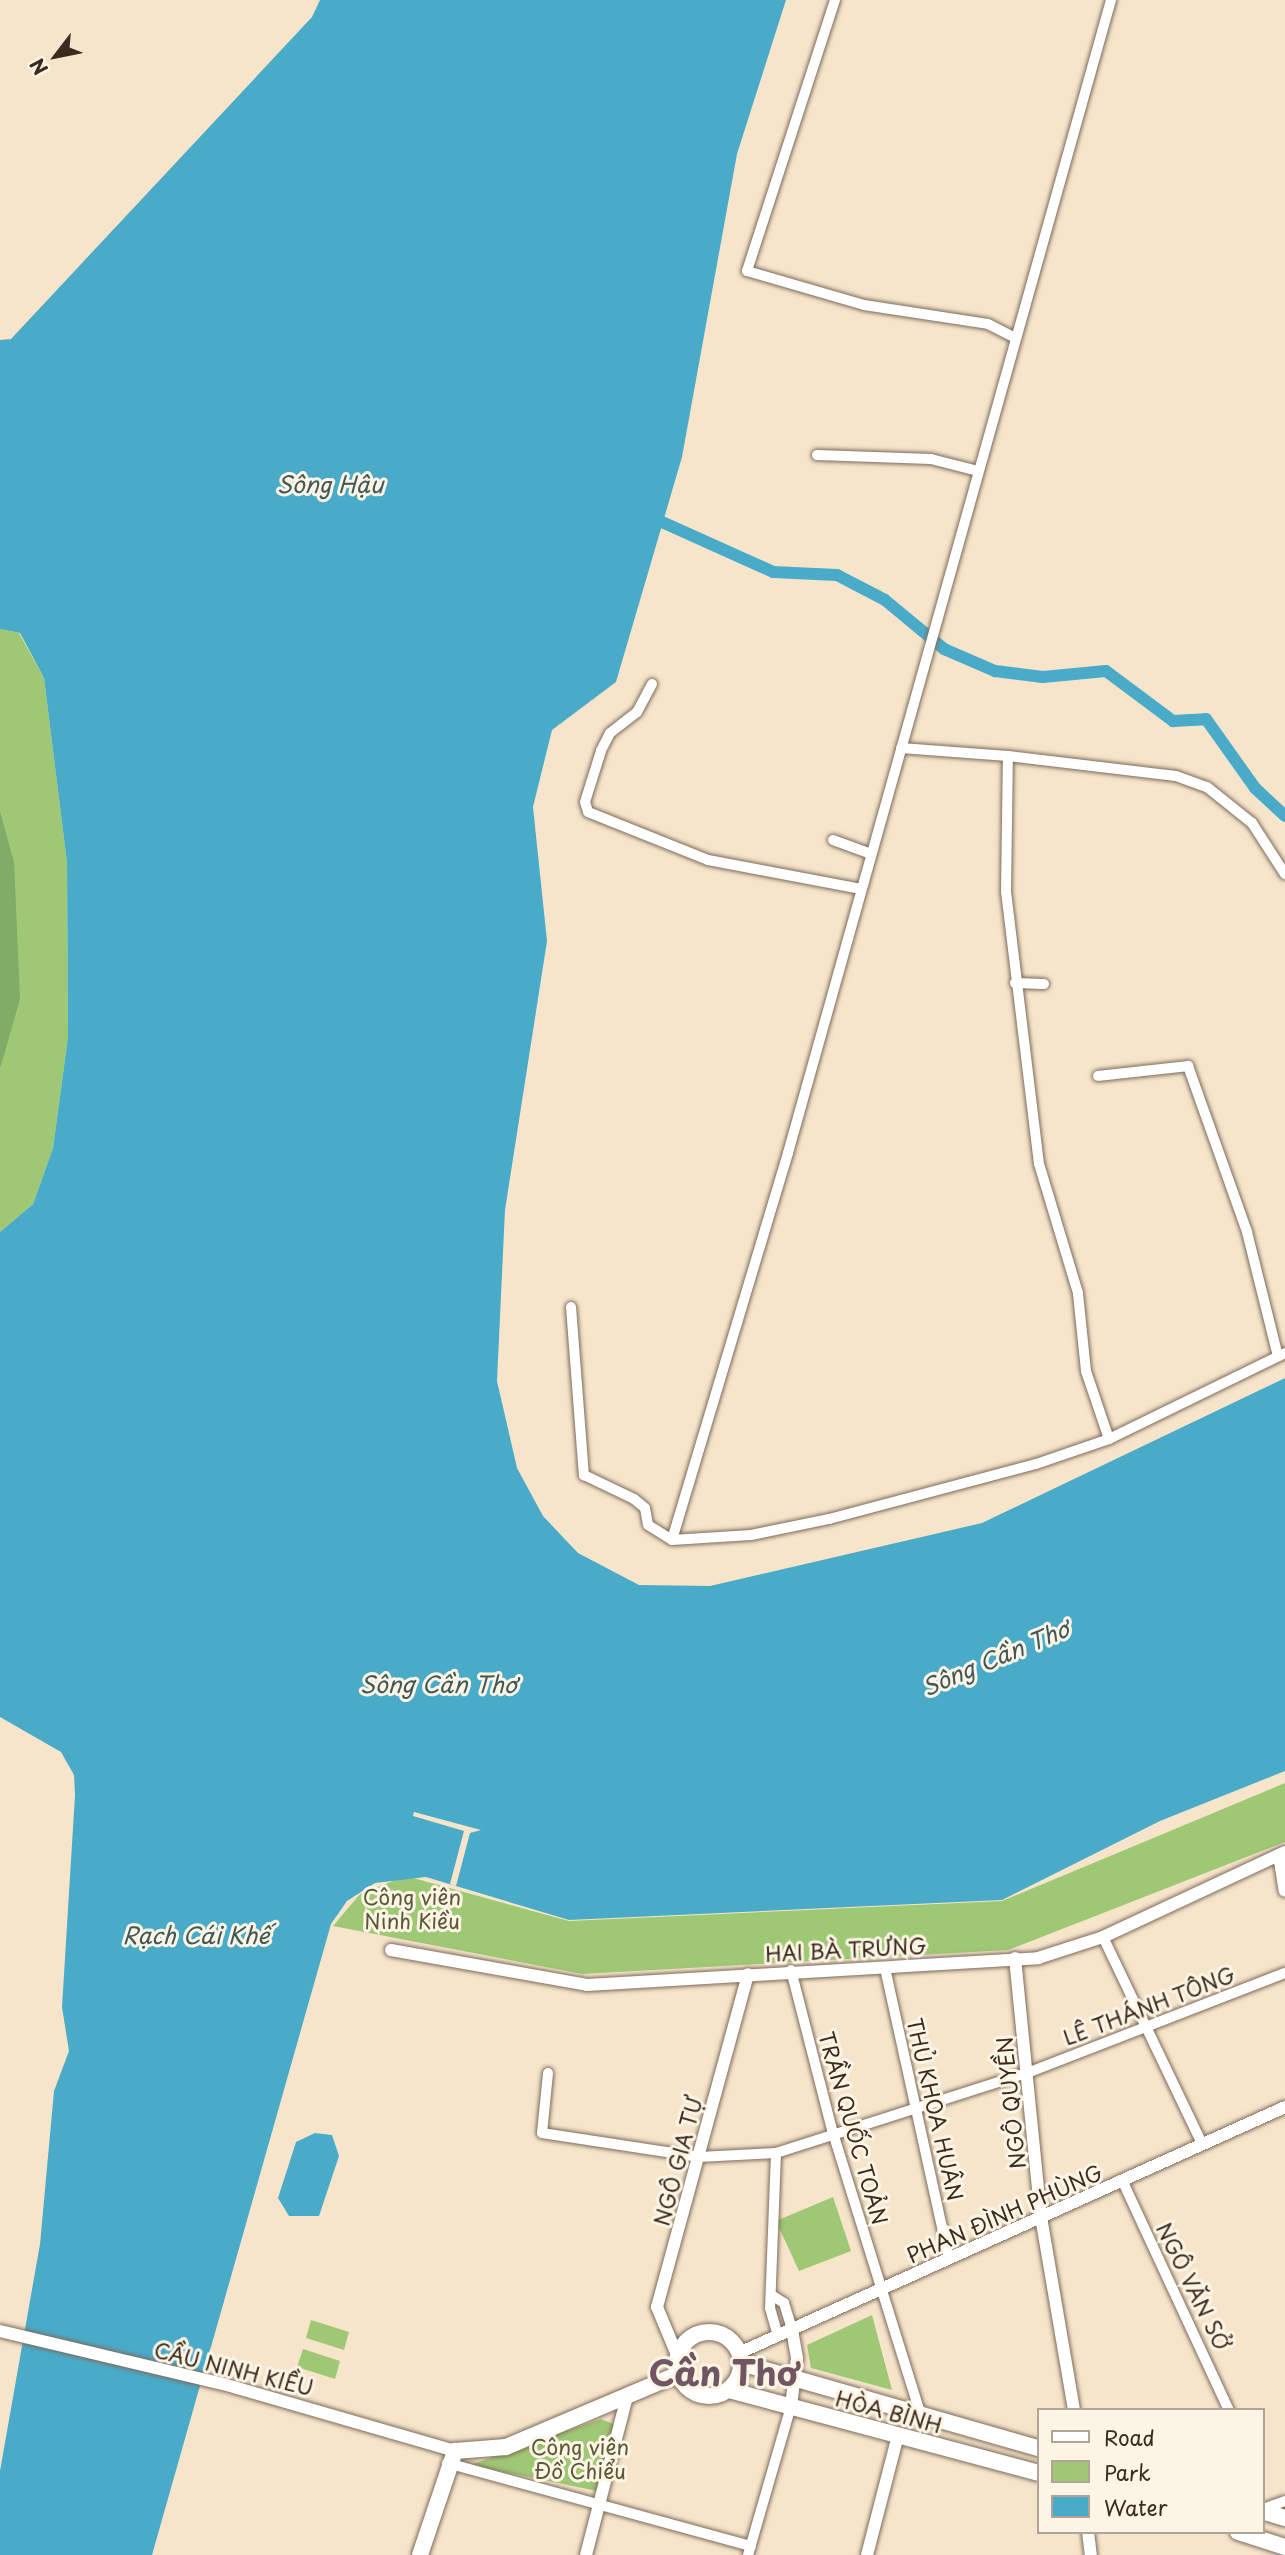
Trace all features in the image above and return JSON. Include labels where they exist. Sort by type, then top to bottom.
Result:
[{"type":"main road","points":[[704,2333],[725,2337],[740,2358],[729,2390],[700,2395],[680,2374],[677,2355],[704,2333]]},
{"type":"main road","name":"HÒA BÌNH","points":[[740,2358],[796,2379],[1036,2447]]},
{"type":"main road","points":[[420,2555],[451,2457],[506,2447],[680,2374]]},
{"type":"main road","name":"HÒA BÌNH","points":[[729,2390],[1036,2472]]},
{"type":"main road","points":[[1264,2512],[1285,2518]]},
{"type":"main road","points":[[1258,2535],[1285,2547]]},
{"type":"street","points":[[835,0],[747,271],[864,305],[988,324],[1015,338]]},
{"type":"street","points":[[672,1540],[871,854],[1111,0]]},
{"type":"street","points":[[817,456],[931,459],[978,471]]},
{"type":"street","points":[[652,684],[637,712],[610,733],[601,751],[586,802],[588,813],[627,822],[708,860],[861,889]]},
{"type":"street","points":[[901,748],[1008,756],[1196,783],[1252,823],[1285,874]]},
{"type":"street","points":[[1008,756],[1006,891],[1039,1164],[1078,1293],[1086,1371],[1108,1439]]},
{"type":"street","points":[[833,840],[871,854]]},
{"type":"street","points":[[1016,983],[1044,984]]},
{"type":"street","points":[[571,1307],[584,1475],[645,1507],[648,1525],[672,1540],[751,1535],[829,1519],[1108,1439],[1282,1354],[1247,1232],[1188,1066],[1098,1076]]},
{"type":"street","points":[[1282,1854],[1285,1891]]},
{"type":"street","name":"HAI BÀ TRƯNG","points":[[391,1950],[587,1985],[791,1970],[885,1968],[1038,1958],[1103,1937],[1282,1854]]},
{"type":"street","points":[[1103,1937],[1202,2144]]},
{"type":"street","name":"NGÔ QUYỀN","points":[[1015,1958],[1041,2217],[1074,2408]]},
{"type":"street","name":"THỦ KHOA HUÂN","points":[[885,1968],[949,2258]]},
{"type":"street","name":"TRẦN QUỐC TOẢN","points":[[791,1970],[832,2133],[920,2415]]},
{"type":"street","name":"LÊ THÁNH TÔNG","points":[[548,2073],[542,2133],[699,2157],[776,2153],[1027,2073],[1285,1973]]},
{"type":"street","name":"NGÔ GIA TỰ","points":[[677,2355],[657,2307],[748,1974]]},
{"type":"street","name":"PHAN ĐÌNH PHÙNG","points":[[740,2358],[778,2336],[1285,2107]]},
{"type":"street","points":[[776,2153],[773,2296],[778,2336]]},
{"type":"street","name":"NGÔ VĂN SỞ","points":[[1122,2180],[1228,2408]]},
{"type":"street","points":[[451,2457],[749,2550],[791,2406],[796,2379],[792,2330],[784,2303],[773,2296]]},
{"type":"street","name":"CẦU NINH KIỀU","points":[[0,2331],[399,2432],[451,2457]]},
{"type":"street","points":[[586,2555],[604,2503],[627,2397]]},
{"type":"street","points":[[867,2555],[898,2435]]},
{"type":"street","points":[[1264,2510],[1285,2501]]},
{"type":"street","points":[[1088,2534],[1091,2555]]},
{"type":"green space","points":[[0,629],[19,633],[44,678],[67,863],[68,1037],[53,1148],[33,1204],[0,1232],[0,1069],[8,1035],[14,861],[0,810]]},
{"type":"green space","points":[[0,810],[14,861],[20,999],[0,1069]]},
{"type":"green space","name":"Công viên Ninh Kiều","points":[[1285,1783],[1285,1842],[1008,1950],[582,1974],[333,1926],[360,1894],[406,1876],[569,1921],[1002,1901]]},
{"type":"green space","points":[[833,2197],[851,2251],[799,2271],[776,2221]]},
{"type":"green space","points":[[872,2315],[892,2390],[811,2368],[807,2345]]},
{"type":"green space","points":[[311,2320],[349,2332],[344,2350],[306,2338]]},
{"type":"green space","points":[[303,2349],[340,2361],[335,2379],[297,2367]]},
{"type":"green space","name":"Công viên Đồ Chiểu","points":[[601,2419],[618,2426],[597,2491],[470,2465]]},
{"type":"water","name":"Sông Hậu","points":[[320,0],[786,0],[737,154],[682,457],[616,682],[552,730],[533,807],[547,941],[505,1210],[497,1381],[517,1468],[543,1516],[578,1553],[639,1585],[710,1586],[982,1523],[1285,1378],[1285,1771],[1160,1821],[1002,1900],[569,1920],[426,1877],[375,1883],[347,1901],[331,1924],[152,2555],[0,2555],[0,2471],[40,2244],[54,2091],[69,2051],[62,2007],[75,1795],[74,1775],[61,1752],[0,1717],[0,1232],[33,1204],[53,1148],[68,1037],[67,863],[44,678],[20,633],[0,629],[0,340],[11,339],[312,17]]},
{"type":"water","points":[[315,2133],[332,2135],[339,2156],[319,2216],[289,2216],[278,2198],[296,2142]]},
{"type":"pier","points":[[414,1812],[481,1830],[470,1833],[456,1886],[450,1884],[464,1831],[413,1816]]},
{"type":"waterway","points":[[662,522],[773,572],[837,575],[885,600],[944,649],[995,671],[1043,677],[1106,671],[1173,721],[1206,719],[1255,788],[1285,816]]},
{"type":"district","name":"Cần Thơ","points":[[724,2372]]},
{"type":"water label","name":"Sông Cần Thơ","points":[[995,1658]]},
{"type":"water label","name":"Sông Cần Thơ","points":[[438,1684]]},
{"type":"water label","name":"Rạch Cái Khế","points":[[196,1935]]}]
